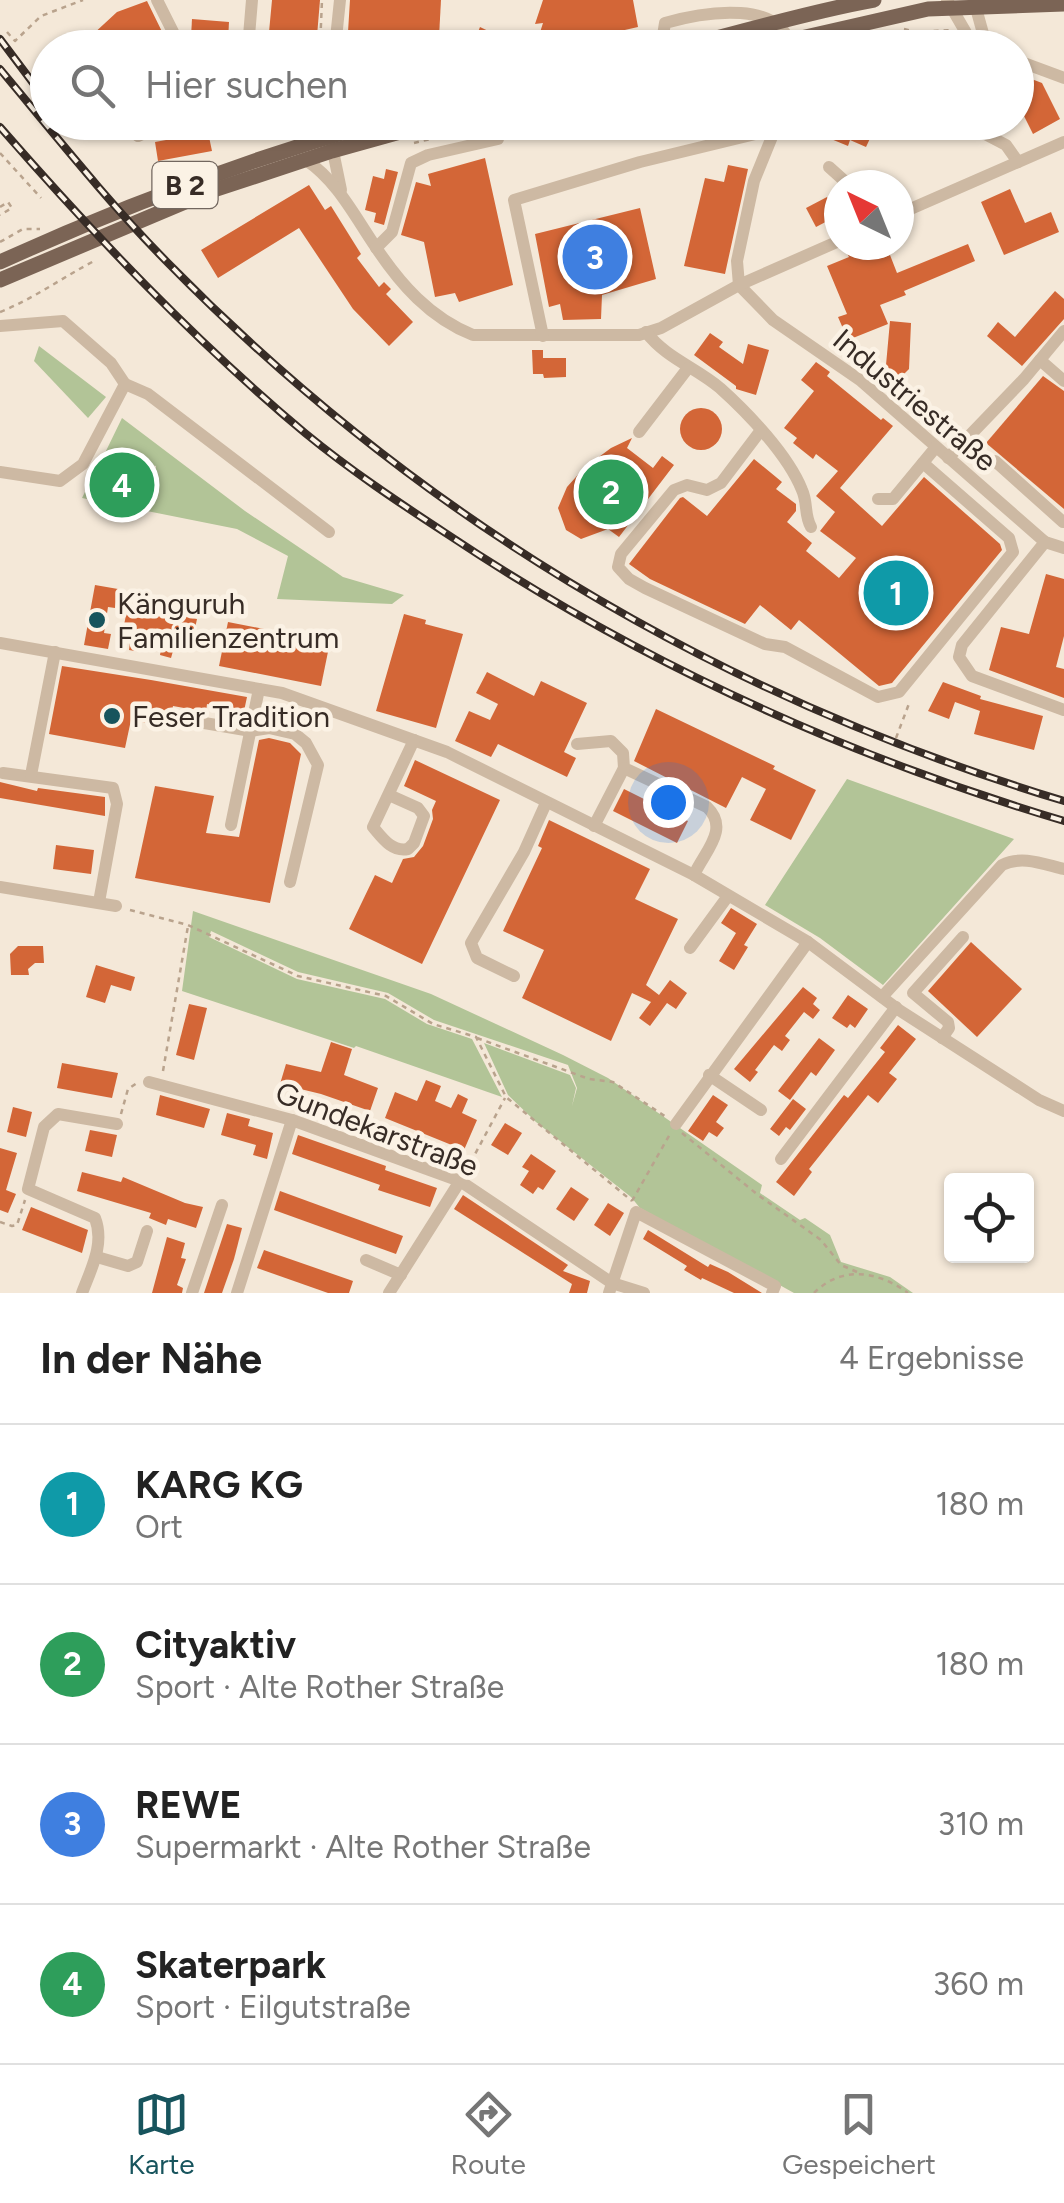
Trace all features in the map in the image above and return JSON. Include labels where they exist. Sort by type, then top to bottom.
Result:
[{"type":"main road","points":[[741,30],[874,0]]},
{"type":"main road","points":[[845,30],[949,4],[976,3],[996,8],[1064,4]]},
{"type":"main road","name":"B 2","points":[[0,262],[127,207],[320,140]]},
{"type":"main road","name":"B 2","points":[[0,280],[211,191],[306,160],[326,140]]},
{"type":"street","points":[[156,0],[172,30]]},
{"type":"street","points":[[250,30],[252,0]]},
{"type":"street","points":[[337,30],[340,0]]},
{"type":"street","points":[[664,30],[665,23],[735,3],[763,6],[780,19],[784,30]]},
{"type":"street","points":[[976,3],[982,30]]},
{"type":"street","points":[[949,4],[964,28]]},
{"type":"street","points":[[1034,67],[1064,78]]},
{"type":"street","points":[[330,140],[344,197]]},
{"type":"street","points":[[376,248],[392,232],[412,162],[494,140]]},
{"type":"street","points":[[543,336],[514,200],[724,140]]},
{"type":"street","points":[[739,285],[737,261],[754,181],[771,140]]},
{"type":"street","points":[[996,140],[1006,145],[1018,162]]},
{"type":"street","points":[[914,207],[1064,142]]},
{"type":"street","points":[[306,160],[344,197],[376,248],[419,302],[451,326],[473,335],[618,336],[646,332],[824,248]]},
{"type":"street","points":[[829,167],[832,170]]},
{"type":"street","name":"Industriestraße","points":[[739,285],[773,320],[860,380],[1045,541],[1064,548]]},
{"type":"street","points":[[0,326],[63,321],[111,364],[125,384],[148,394],[329,532]]},
{"type":"street","points":[[948,458],[1064,331]]},
{"type":"street","points":[[646,332],[660,350],[718,386],[761,430],[804,494],[806,520],[811,528]]},
{"type":"street","points":[[1040,360],[1064,381]]},
{"type":"street","points":[[639,432],[688,368]]},
{"type":"street","points":[[0,472],[60,481],[82,464],[125,384]]},
{"type":"street","points":[[761,430],[721,483],[708,490],[687,485],[674,490],[621,554],[618,567],[629,580],[645,588],[765,644],[785,647],[878,697],[900,692],[1013,552],[1009,538],[923,463]]},
{"type":"street","points":[[878,499],[892,500],[936,447]]},
{"type":"street","points":[[995,460],[1064,522],[962,645],[959,657],[972,676],[1064,710]]},
{"type":"street","points":[[0,643],[282,692],[447,752],[694,875],[808,942],[942,1038],[1038,1100],[1064,1112]]},
{"type":"street","points":[[32,775],[55,652]]},
{"type":"street","points":[[231,825],[259,688]]},
{"type":"street","points":[[180,718],[250,731],[269,728],[295,734],[306,743],[318,765],[290,882]]},
{"type":"street","points":[[388,795],[418,808],[424,816],[408,849],[396,848],[374,828],[388,795],[414,740]]},
{"type":"street","points":[[577,744],[612,742],[623,753],[624,768],[594,826]]},
{"type":"street","points":[[624,768],[707,807],[715,815],[718,829],[694,875]]},
{"type":"street","points":[[4,773],[114,788],[117,804],[100,902]]},
{"type":"street","points":[[514,976],[477,958],[470,944],[524,852],[546,803]]},
{"type":"street","points":[[882,997],[1002,865],[1012,860],[1032,860],[1064,869]]},
{"type":"street","points":[[0,887],[116,906]]},
{"type":"street","points":[[690,948],[728,896]]},
{"type":"street","points":[[780,1160],[897,1008],[963,937]]},
{"type":"street","points":[[676,1124],[808,942]]},
{"type":"street","points":[[913,994],[948,1022],[949,1028],[942,1038]]},
{"type":"street","points":[[708,1075],[761,1110]]},
{"type":"street","name":"Gundekarstraße","points":[[155,1082],[292,1120],[460,1181],[611,1288],[644,1293]]},
{"type":"street","points":[[82,1293],[96,1257],[95,1218],[28,1189],[44,1128],[58,1114],[116,1124]]},
{"type":"street","points":[[237,1293],[292,1120]]},
{"type":"street","points":[[390,1293],[460,1181]]},
{"type":"street","points":[[192,1293],[222,1205]]},
{"type":"street","points":[[611,1288],[634,1206],[774,1290]]},
{"type":"street","points":[[96,1257],[128,1266],[137,1262],[148,1232]]},
{"type":"street","points":[[366,1260],[401,1275]]},
{"type":"path","points":[[7,32],[15,42],[41,16],[83,0]]},
{"type":"path","points":[[321,30],[322,0]]},
{"type":"path","points":[[894,26],[910,30]]},
{"type":"path","points":[[941,30],[964,28]]},
{"type":"path","points":[[409,144],[426,140]]},
{"type":"path","points":[[0,154],[41,198]]},
{"type":"path","points":[[0,207],[8,202],[12,208],[0,215]]},
{"type":"path","points":[[0,230],[5,238],[0,242]]},
{"type":"path","points":[[0,312],[34,297],[62,276],[96,260]]},
{"type":"path","points":[[896,738],[910,701]]},
{"type":"path","points":[[116,906],[188,925],[298,976],[386,996],[433,1024],[590,1079],[613,1082],[676,1124],[678,1130],[821,1240],[841,1266],[892,1281],[908,1293]]},
{"type":"path","points":[[116,1124],[128,1089],[134,1083],[155,1082],[188,925]]},
{"type":"path","points":[[476,1037],[506,1097],[634,1206],[676,1124]]},
{"type":"path","points":[[460,1181],[506,1097]]},
{"type":"path","points":[[0,1222],[17,1224],[28,1189]]},
{"type":"path","points":[[814,1293],[828,1279],[857,1272]]},
{"type":"green space","points":[[39,346],[106,397],[88,418],[34,361]]},
{"type":"green space","points":[[122,418],[245,511],[343,577],[404,595],[392,604],[277,599],[288,556],[237,529],[82,498],[103,455],[156,470],[156,466],[105,453]]},
{"type":"green space","points":[[847,779],[1014,839],[883,985],[820,938],[765,905]]},
{"type":"green space","points":[[193,911],[431,994],[608,1078],[762,1185],[760,1193],[830,1235],[841,1262],[890,1277],[913,1293],[794,1293],[640,1208],[508,1095],[484,1043],[570,1075],[576,1088],[572,1106],[577,1088],[568,1065],[434,1020],[388,993],[298,972],[211,931],[209,937],[297,979],[385,999],[427,1024],[472,1039],[502,1097],[182,991]]},
{"type":"building","points":[[272,0],[320,0],[318,30],[269,30]]},
{"type":"building","points":[[350,0],[441,0],[439,30],[348,30]]},
{"type":"building","points":[[543,0],[633,0],[638,27],[541,30],[543,23],[535,24]]},
{"type":"building","points":[[147,1],[161,30],[98,30],[117,12]]},
{"type":"building","points":[[192,19],[229,22],[229,30],[191,30]]},
{"type":"building","points":[[1034,80],[1042,83],[1060,119],[1034,133]]},
{"type":"building","points":[[210,140],[212,151],[158,161],[155,142]]},
{"type":"building","points":[[850,140],[869,140],[866,147]]},
{"type":"building","points":[[485,158],[513,285],[459,302],[455,293],[435,297],[424,242],[401,235],[416,182],[431,186],[428,174]]},
{"type":"building","points":[[728,165],[748,169],[725,274],[684,266],[705,178],[724,182]]},
{"type":"building","points":[[386,169],[398,172],[384,225],[374,222],[376,213],[365,210],[373,176],[384,179]]},
{"type":"building","points":[[309,185],[325,210],[331,206],[361,254],[357,258],[379,287],[384,282],[391,289],[386,294],[413,322],[389,346],[353,309],[299,228],[218,278],[201,250]]},
{"type":"building","points":[[1010,189],[1025,223],[1051,212],[1059,232],[1004,255],[981,202]]},
{"type":"building","points":[[824,199],[824,223],[816,227],[806,208]]},
{"type":"building","points":[[640,208],[656,279],[602,295],[601,319],[563,320],[560,304],[549,307],[535,234]]},
{"type":"building","points":[[968,244],[975,261],[880,305],[888,324],[848,340],[838,317],[847,314],[827,266],[842,260],[892,260],[897,273]]},
{"type":"building","points":[[1055,291],[1064,299],[1064,319],[1022,366],[987,336],[998,322],[1015,337]]},
{"type":"building","points":[[890,321],[911,323],[909,369],[892,386],[879,372],[886,365]]},
{"type":"building","points":[[710,333],[723,342],[719,347],[743,364],[748,344],[769,350],[756,395],[736,389],[694,355]]},
{"type":"building","points":[[532,350],[543,350],[543,358],[566,358],[566,377],[533,374]]},
{"type":"building","points":[[816,362],[830,372],[827,376],[893,426],[840,488],[882,526],[924,477],[1000,544],[1002,550],[892,683],[879,686],[799,620],[791,630],[760,605],[745,624],[650,579],[629,564],[680,498],[707,516],[754,459],[782,482],[776,489],[796,504],[796,511],[787,522],[812,543],[806,551],[839,578],[856,558],[820,531],[835,512],[816,496],[838,471],[816,454],[813,459],[793,443],[797,438],[784,428],[814,391],[801,380]]},
{"type":"building","points":[[1043,376],[1064,391],[1064,509],[986,443]]},
{"type":"building","points":[[701,408],[716,414],[722,429],[716,444],[701,450],[686,444],[680,429],[686,414]]},
{"type":"building","points":[[632,438],[627,448],[653,468],[662,456],[674,465],[619,537],[608,529],[581,539],[566,530],[558,508],[567,487],[584,468]]},
{"type":"building","points":[[1046,574],[1064,579],[1064,636],[1056,667],[1064,669],[1064,698],[989,670],[1001,627],[1029,634]]},
{"type":"building","name":"Känguruh Familienzentrum","points":[[95,585],[118,589],[115,608],[108,607],[104,633],[111,634],[108,649],[84,645]]},
{"type":"building","points":[[128,605],[197,619],[194,633],[186,631],[181,652],[173,651],[171,658],[160,655],[161,649],[143,645],[141,652],[129,650],[130,642],[121,640]]},
{"type":"building","points":[[404,614],[463,634],[436,728],[376,711]]},
{"type":"building","points":[[228,622],[330,642],[321,686],[219,666]]},
{"type":"building","points":[[62,666],[247,697],[244,711],[207,704],[206,712],[173,706],[169,727],[131,720],[125,748],[49,734]]},
{"type":"building","points":[[487,672],[534,696],[541,681],[587,703],[564,752],[576,758],[567,777],[498,744],[491,757],[455,741],[469,711],[490,720],[498,704],[476,693]]},
{"type":"building","points":[[943,682],[981,696],[980,699],[1043,716],[1034,750],[974,734],[980,711],[955,702],[949,719],[928,711]]},
{"type":"building","points":[[656,709],[816,790],[791,840],[750,820],[766,789],[742,777],[726,808],[634,761]]},
{"type":"building","points":[[259,740],[290,743],[301,754],[270,903],[135,878],[155,786],[214,796],[206,833],[239,837]]},
{"type":"building","points":[[415,760],[500,800],[422,964],[349,929],[375,875],[392,883],[403,859],[414,857],[423,846],[436,801],[404,786]]},
{"type":"building","points":[[0,782],[37,791],[38,788],[105,797],[105,816],[0,798]]},
{"type":"building","points":[[624,789],[656,805],[659,800],[670,806],[668,811],[688,821],[677,843],[613,811]]},
{"type":"building","points":[[549,820],[650,869],[635,899],[678,919],[646,985],[659,995],[670,980],[687,993],[676,1009],[667,1003],[650,1026],[639,1018],[651,1002],[632,993],[611,1041],[522,998],[544,950],[503,931],[542,848],[538,846]]},
{"type":"building","points":[[56,845],[94,850],[91,874],[53,869]]},
{"type":"building","points":[[731,908],[757,924],[734,970],[719,961],[736,933],[721,923]]},
{"type":"building","points":[[971,942],[1022,989],[977,1037],[928,991]]},
{"type":"building","points":[[18,946],[43,946],[44,963],[35,963],[28,969],[29,975],[11,975],[10,954]]},
{"type":"building","points":[[96,965],[135,977],[131,991],[111,985],[105,1003],[86,997]]},
{"type":"building","points":[[803,987],[817,998],[813,1004],[820,1010],[813,1019],[804,1012],[785,1036],[790,1040],[782,1051],[774,1045],[750,1082],[734,1069]]},
{"type":"building","points":[[848,995],[868,1009],[855,1028],[850,1024],[847,1028],[832,1018]]},
{"type":"building","points":[[189,1004],[207,1008],[194,1060],[176,1055]]},
{"type":"building","points":[[898,1025],[916,1039],[889,1073],[897,1079],[878,1103],[868,1095],[809,1169],[812,1172],[794,1196],[776,1182],[844,1095],[848,1098],[885,1052],[880,1048]]},
{"type":"building","points":[[819,1038],[835,1050],[816,1076],[811,1072],[790,1100],[778,1091]]},
{"type":"building","points":[[331,1042],[352,1049],[344,1075],[378,1088],[370,1111],[280,1084],[286,1064],[321,1072]]},
{"type":"building","points":[[62,1063],[118,1073],[112,1098],[57,1088]]},
{"type":"building","points":[[426,1080],[441,1086],[435,1101],[451,1108],[458,1094],[468,1099],[462,1113],[477,1120],[464,1150],[385,1118],[395,1092],[417,1101]]},
{"type":"building","points":[[160,1095],[210,1109],[204,1128],[156,1115]]},
{"type":"building","points":[[713,1095],[728,1105],[716,1122],[724,1128],[717,1137],[709,1132],[703,1141],[688,1131]]},
{"type":"building","points":[[793,1099],[806,1109],[790,1130],[786,1127],[779,1136],[770,1129]]},
{"type":"building","points":[[13,1107],[32,1112],[26,1137],[7,1132]]},
{"type":"building","points":[[227,1113],[250,1119],[248,1126],[273,1133],[267,1159],[253,1155],[256,1145],[221,1135]]},
{"type":"building","points":[[505,1123],[522,1133],[508,1155],[491,1145]]},
{"type":"building","points":[[90,1130],[117,1135],[112,1157],[85,1151]]},
{"type":"building","points":[[298,1135],[437,1188],[430,1207],[292,1154]]},
{"type":"building","points":[[0,1148],[17,1153],[6,1190],[16,1194],[8,1213],[0,1210]]},
{"type":"building","points":[[531,1154],[556,1171],[543,1190],[538,1187],[533,1194],[520,1185],[529,1171],[522,1167]]},
{"type":"building","points":[[82,1172],[121,1182],[123,1177],[203,1207],[196,1228],[168,1219],[166,1225],[149,1218],[151,1213],[77,1191]]},
{"type":"building","points":[[571,1187],[589,1199],[574,1221],[556,1209]]},
{"type":"building","points":[[280,1191],[403,1236],[396,1254],[274,1210]]},
{"type":"building","points":[[463,1195],[568,1265],[563,1271],[590,1281],[587,1293],[569,1293],[572,1284],[454,1209]]},
{"type":"building","points":[[608,1203],[624,1213],[610,1236],[594,1225]]},
{"type":"building","points":[[31,1207],[88,1230],[82,1253],[22,1230]]},
{"type":"building","points":[[227,1224],[242,1228],[234,1259],[222,1293],[204,1293]]},
{"type":"building","points":[[648,1230],[708,1267],[710,1264],[728,1272],[762,1293],[734,1293],[701,1280],[684,1270],[687,1266],[643,1239]]},
{"type":"building","points":[[167,1237],[185,1243],[181,1258],[186,1259],[177,1285],[183,1288],[182,1293],[152,1293]]},
{"type":"building","points":[[264,1250],[353,1281],[349,1293],[328,1293],[257,1268]]},
{"type":"railway","points":[[0,39],[30,79]]},
{"type":"railway","points":[[0,69],[30,105]]},
{"type":"railway","points":[[0,127],[109,247],[264,398],[322,447],[447,534],[592,623],[745,700],[902,766],[1064,821]]},
{"type":"railway","points":[[59,140],[146,240],[265,356],[366,441],[472,519],[582,589],[696,653],[814,709],[937,759],[1064,801]]},
{"type":"place","name":"REWE","points":[[595,257]]},
{"type":"place","name":"Skaterpark","points":[[122,485]]},
{"type":"place","name":"Cityaktiv","points":[[611,492]]},
{"type":"place","name":"KARG KG","points":[[896,593]]},
{"type":"place","name":"Känguruh Familienzentrum","points":[[97,620]]},
{"type":"place","name":"Feser Tradition","points":[[112,716]]}]
